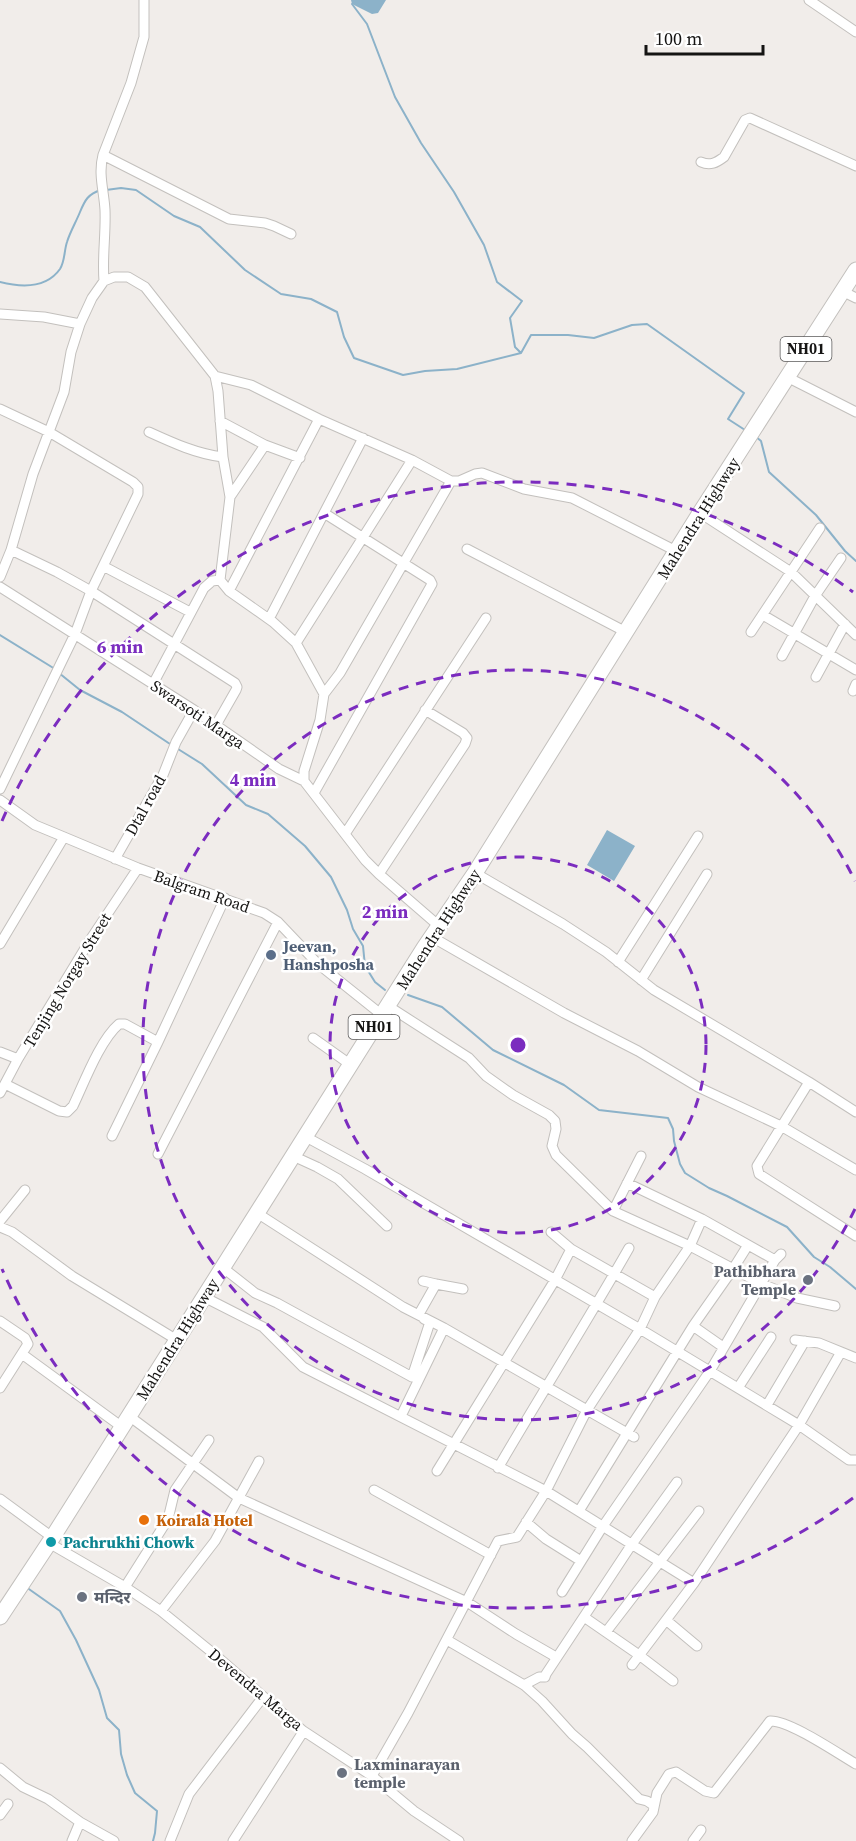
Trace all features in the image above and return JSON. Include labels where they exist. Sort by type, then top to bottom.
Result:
[{"type":"highway","name":"Mahendra Highway","points":[[0,1617],[435,932],[475,873],[787,377],[849,295],[856,270]]},
{"type":"street","points":[[104,281],[105,209],[100,165],[131,83],[144,37],[144,0]]},
{"type":"street","points":[[809,0],[856,32]]},
{"type":"street","points":[[701,162],[708,165],[724,157],[750,117],[856,166]]},
{"type":"street","points":[[103,155],[228,219],[265,223],[291,234]]},
{"type":"street","points":[[0,577],[11,550],[33,474],[64,392],[71,352],[80,324],[92,298],[104,281],[114,277],[128,277],[145,287],[215,376],[223,457],[230,496],[220,580],[229,591],[269,619],[296,643],[324,694]]},
{"type":"street","points":[[0,314],[44,317],[80,324]]},
{"type":"street","points":[[215,376],[251,385],[319,419],[412,460],[451,481],[459,481],[482,473],[524,489],[572,498],[676,551]]},
{"type":"street","points":[[787,377],[856,412]]},
{"type":"street","points":[[0,409],[49,432],[138,487],[138,494],[91,591],[75,634],[0,789]]},
{"type":"street","points":[[229,591],[319,419]]},
{"type":"street","points":[[220,421],[265,445],[300,459]]},
{"type":"street","points":[[150,432],[183,447],[223,457]]},
{"type":"street","points":[[269,619],[363,438]]},
{"type":"street","points":[[230,496],[265,445]]},
{"type":"street","points":[[296,643],[412,460]]},
{"type":"street","points":[[451,481],[340,673],[324,694],[320,720],[303,771],[304,781],[364,860],[435,932],[564,1014],[638,1051],[698,1087],[781,1126],[856,1170]]},
{"type":"street","points":[[314,793],[432,584],[430,580],[324,513]]},
{"type":"street","points":[[700,513],[790,572],[856,635]]},
{"type":"street","points":[[751,632],[820,528]]},
{"type":"street","points":[[467,549],[626,632]]},
{"type":"street","points":[[11,550],[91,591],[235,683],[237,687],[216,725]]},
{"type":"street","points":[[782,656],[816,596],[841,558]]},
{"type":"street","points":[[103,566],[190,612]]},
{"type":"street","points":[[153,684],[204,588],[212,581],[220,580]]},
{"type":"street","name":"Swarsoti Marga","points":[[0,587],[194,710],[279,769],[304,781]]},
{"type":"street","points":[[763,615],[856,670]]},
{"type":"street","points":[[345,834],[486,618]]},
{"type":"street","points":[[816,677],[845,624]]},
{"type":"street","name":"Dtal road","points":[[116,859],[163,775],[174,747],[194,710]]},
{"type":"street","points":[[379,874],[467,738],[463,733],[425,710]]},
{"type":"street","name":"Balgram Road","points":[[0,800],[35,825],[138,868],[264,913],[279,922],[317,963],[385,1011],[469,1058],[486,1076],[513,1095],[549,1115],[555,1121],[556,1129],[552,1146],[556,1155],[613,1211]]},
{"type":"street","points":[[618,962],[698,836]]},
{"type":"street","points":[[0,944],[64,837]]},
{"type":"street","name":"Tenjing Norgay Street","points":[[0,1093],[90,940],[138,868]]},
{"type":"street","points":[[475,873],[563,924],[674,1003],[856,1112]]},
{"type":"street","points":[[641,980],[707,874]]},
{"type":"street","points":[[112,1136],[225,898]]},
{"type":"street","points":[[158,1154],[279,922]]},
{"type":"street","points":[[5,1084],[59,1111],[68,1112],[113,1029],[119,1023],[158,1042]]},
{"type":"street","points":[[313,1038],[351,1065]]},
{"type":"street","points":[[0,1052],[18,1059]]},
{"type":"street","points":[[809,1082],[757,1166],[759,1174],[856,1236]]},
{"type":"street","points":[[306,1137],[640,1329],[800,1425],[849,1460],[856,1460]]},
{"type":"street","points":[[293,1156],[338,1179],[387,1226]]},
{"type":"street","points":[[641,1156],[613,1211],[690,1246],[762,1284],[797,1298],[834,1306]]},
{"type":"street","points":[[562,1593],[603,1526],[710,1371],[778,1257],[748,1245],[702,1219],[627,1183]]},
{"type":"street","points":[[0,1221],[25,1190]]},
{"type":"street","points":[[222,1268],[255,1293],[411,1377],[430,1322],[257,1213]]},
{"type":"street","points":[[372,1776],[447,1640],[498,1541],[517,1537],[546,1491],[588,1410],[640,1329],[655,1297],[690,1246],[702,1219]]},
{"type":"street","points":[[0,1227],[12,1232],[72,1276],[177,1341]]},
{"type":"street","points":[[551,1232],[571,1249],[655,1297]]},
{"type":"street","points":[[579,1511],[630,1435],[693,1326],[748,1245]]},
{"type":"street","points":[[498,1468],[629,1248]]},
{"type":"street","points":[[437,1471],[555,1280],[571,1249]]},
{"type":"street","points":[[423,1281],[463,1289]]},
{"type":"street","points":[[419,1314],[436,1284]]},
{"type":"street","points":[[204,1297],[263,1327],[303,1367],[546,1491],[694,1583]]},
{"type":"street","points":[[403,1307],[444,1328],[630,1435]]},
{"type":"street","points":[[0,1321],[26,1338],[28,1344],[0,1388]]},
{"type":"street","points":[[693,1326],[723,1347]]},
{"type":"street","points":[[401,1416],[444,1328]]},
{"type":"street","points":[[738,1388],[771,1337]]},
{"type":"street","points":[[795,1340],[819,1343],[856,1358]]},
{"type":"street","points":[[767,1405],[805,1341]]},
{"type":"street","points":[[633,1665],[694,1583],[800,1425],[841,1352]]},
{"type":"street","points":[[22,1353],[125,1422],[192,1463],[239,1498],[467,1602],[556,1657]]},
{"type":"street","points":[[125,1587],[168,1519],[175,1490],[209,1440]]},
{"type":"street","points":[[161,1611],[215,1541],[259,1461]]},
{"type":"street","points":[[524,1685],[539,1677],[544,1677],[632,1544],[677,1482]]},
{"type":"street","points":[[374,1490],[491,1555]]},
{"type":"street","name":"Devendra Marga","points":[[0,1499],[51,1540],[161,1611],[302,1730],[372,1776],[414,1811],[459,1841]]},
{"type":"street","points":[[606,1632],[699,1511]]},
{"type":"street","points":[[526,1522],[546,1539],[581,1561]]},
{"type":"street","points":[[584,1617],[673,1681]]},
{"type":"street","points":[[666,1620],[697,1646]]},
{"type":"street","points":[[447,1640],[524,1685],[639,1799],[653,1805]]},
{"type":"street","points":[[170,1841],[189,1794],[263,1697]]},
{"type":"street","points":[[632,1841],[653,1812],[653,1805],[660,1786],[672,1772],[712,1793],[717,1790],[770,1721],[790,1727],[856,1764]]},
{"type":"street","points":[[233,1841],[303,1732],[302,1730]]},
{"type":"street","points":[[0,1768],[24,1787],[48,1799],[80,1822],[114,1841]]},
{"type":"street","points":[[0,1815],[8,1804]]},
{"type":"street","points":[[72,1841],[80,1822]]},
{"type":"street","points":[[693,1841],[701,1830]]},
{"type":"water","points":[[351,0],[386,0],[378,13],[372,14],[352,4]]},
{"type":"water","points":[[607,830],[635,846],[614,881],[587,865]]},
{"type":"waterway","points":[[352,4],[367,24],[395,97],[484,245],[497,282],[522,301],[510,318],[515,347],[521,353]]},
{"type":"waterway","points":[[106,190],[121,188],[136,190],[174,216],[200,227],[245,270],[281,294],[311,299],[337,312],[344,337],[354,358],[403,375],[457,369],[521,353],[531,335],[594,338],[632,325],[647,324],[744,393],[728,419],[745,430]]},
{"type":"waterway","points":[[0,282],[32,285],[54,276],[62,266],[68,238],[84,204],[90,196],[101,190]]},
{"type":"waterway","points":[[755,436],[761,441],[769,472],[816,515],[856,561]]},
{"type":"waterway","points":[[0,635],[55,669]]},
{"type":"waterway","points":[[59,673],[80,690],[122,712],[173,746]]},
{"type":"waterway","points":[[178,749],[202,764],[246,805],[268,814],[305,846],[331,877],[347,910],[353,929],[363,946],[365,966],[375,982],[385,990]]},
{"type":"waterway","points":[[408,995],[442,1007],[493,1050],[564,1085],[599,1110],[668,1118],[673,1129],[680,1164],[685,1173],[709,1188],[787,1227],[814,1257],[856,1289]]},
{"type":"waterway","points":[[26,1587],[60,1611],[76,1640],[99,1690],[107,1718],[119,1730],[121,1754],[135,1793],[157,1811],[153,1841]]},
{"type":"place","name":"Jeevan, Hanshposha","points":[[271,955]]},
{"type":"place","name":"Pathibhara Temple","points":[[808,1280]]},
{"type":"place","name":"Koirala Hotel","points":[[144,1520]]},
{"type":"place","name":"Pachrukhi Chowk","points":[[51,1542]]},
{"type":"place","name":"मन्दिर","points":[[82,1597]]},
{"type":"place","name":"Laxminarayan temple","points":[[342,1773]]}]
